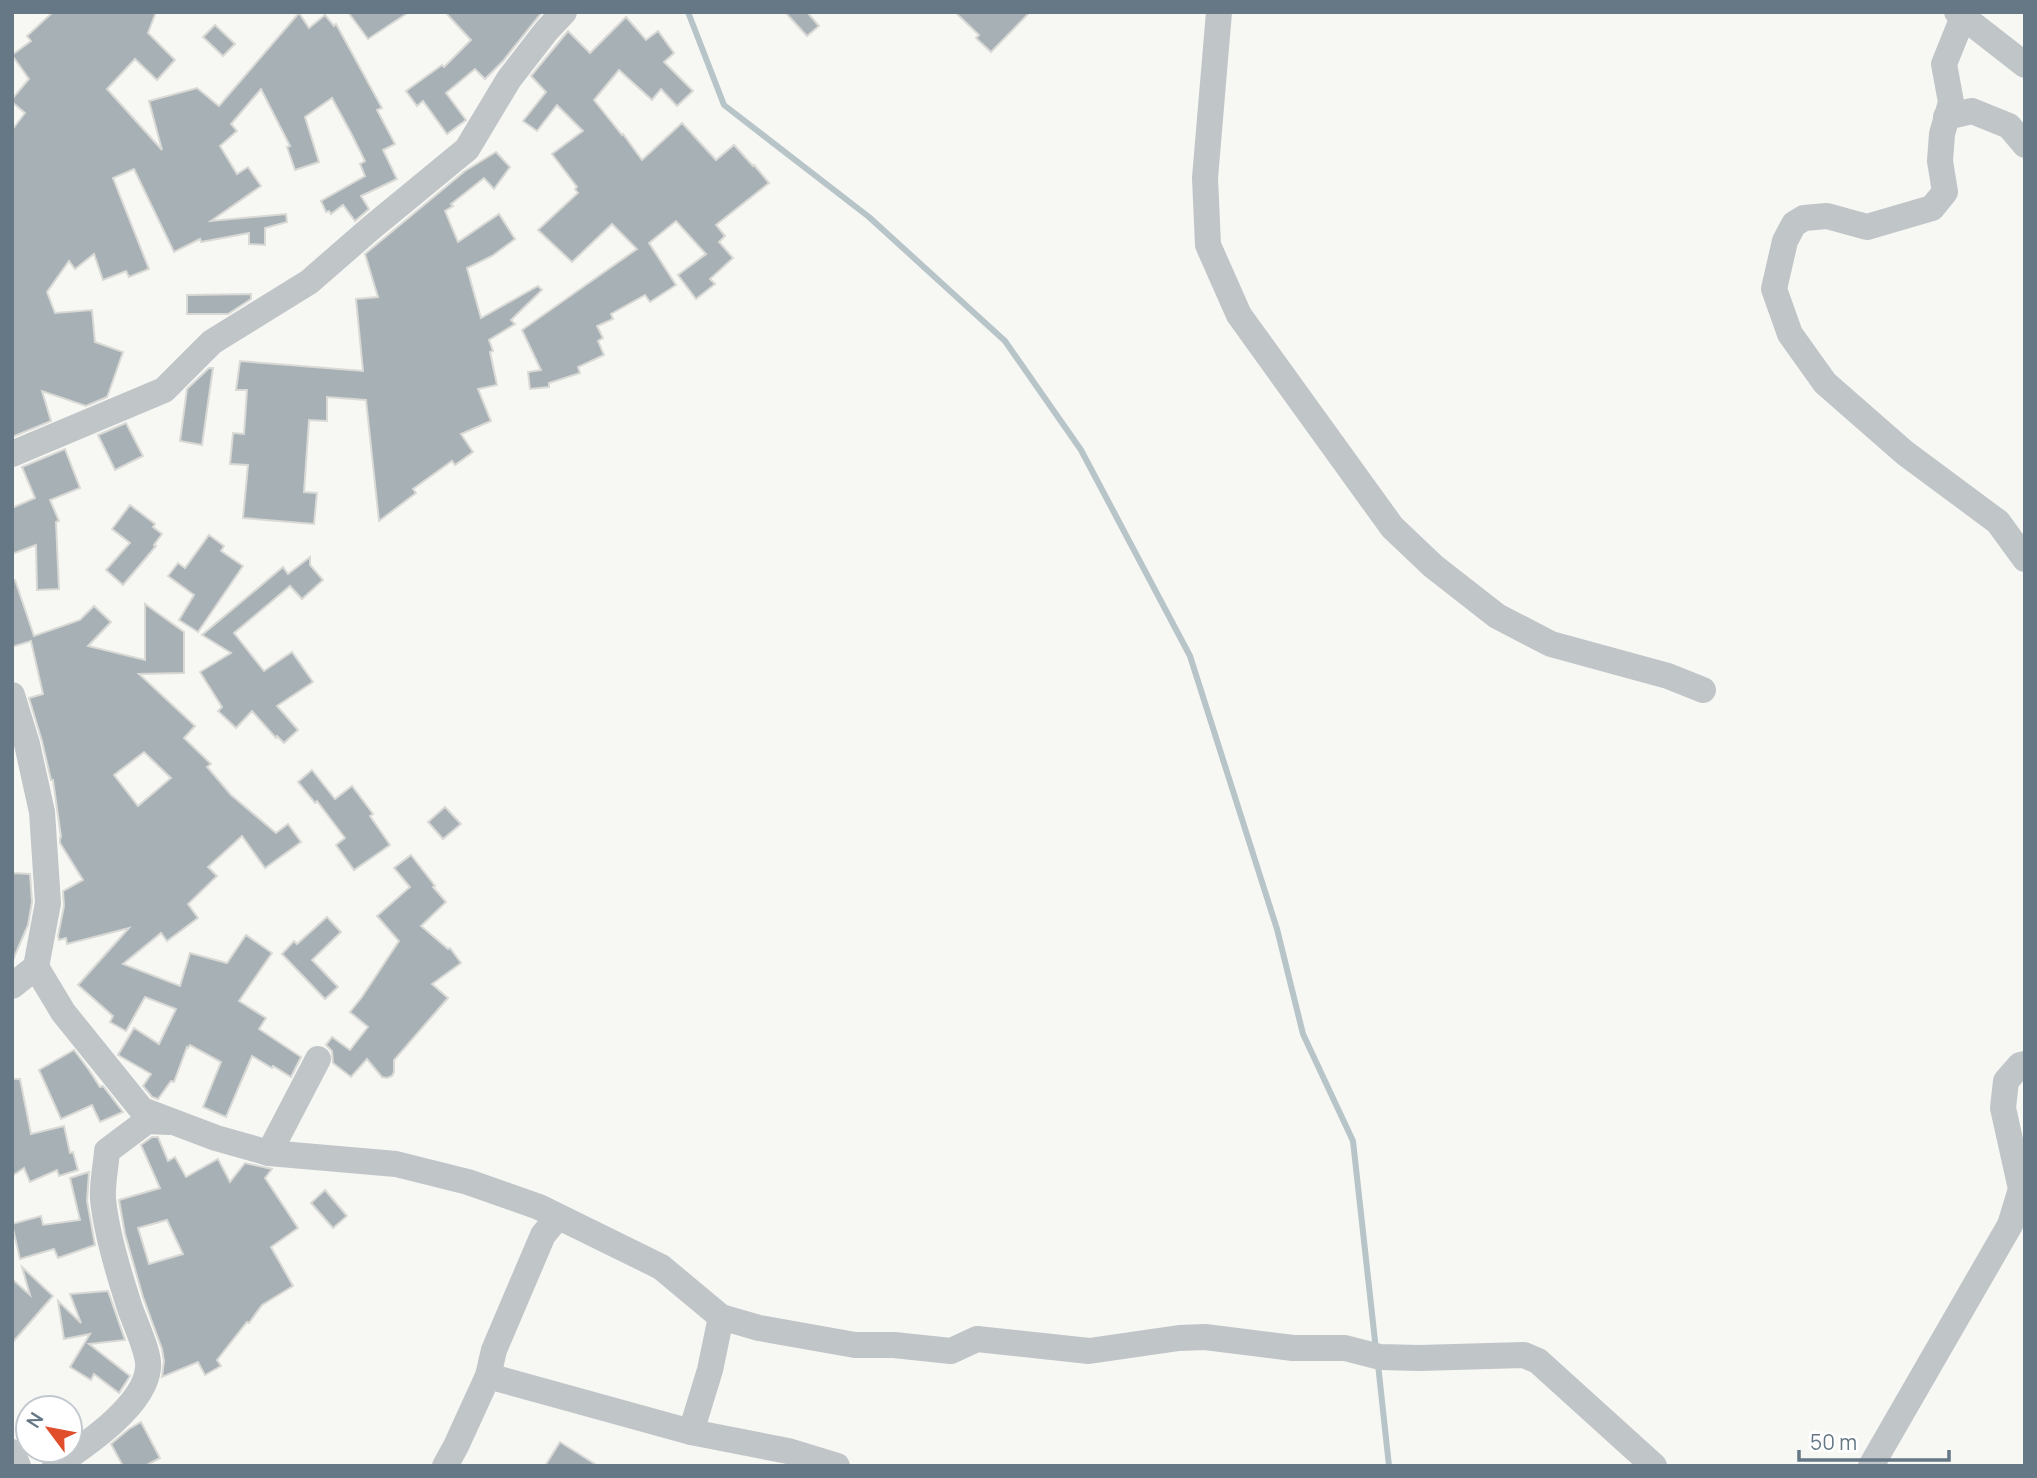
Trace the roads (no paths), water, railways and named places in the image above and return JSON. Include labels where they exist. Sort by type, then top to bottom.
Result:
[{"type":"street","points":[[12,454],[164,390],[212,342],[309,282],[467,149],[509,79],[564,12]]},
{"type":"street","points":[[1219,12],[1205,178],[1208,245],[1239,315],[1392,527],[1433,566],[1497,616],[1551,644],[1668,676],[1703,690]]},
{"type":"street","points":[[2025,65],[1960,15],[1944,64],[1951,102],[1942,134],[1940,161],[1945,192],[1932,208],[1867,227],[1827,216],[1804,218],[1794,224],[1785,241],[1774,289],[1790,334],[1825,383],[1905,453],[1998,522],[2025,559]]},
{"type":"street","points":[[1946,117],[1972,111],[2008,126],[2025,145]]},
{"type":"street","points":[[12,695],[27,744],[42,812],[48,904],[36,967],[12,986]]},
{"type":"street","points":[[36,967],[63,1012],[142,1110],[169,1122],[269,1153],[396,1164],[468,1182],[539,1207],[661,1267],[721,1317],[759,1328],[855,1345],[894,1345],[951,1351],[977,1339],[1089,1351],[1179,1338],[1205,1337],[1293,1348],[1345,1348],[1380,1357],[1524,1355],[1538,1361],[1654,1466]]},
{"type":"street","points":[[269,1153],[318,1059]]},
{"type":"street","points":[[1871,1466],[2011,1225],[2021,1189],[2003,1108],[2004,1094],[2006,1081],[2020,1065],[2025,1064]]},
{"type":"street","points":[[55,1466],[90,1443],[118,1419],[146,1378],[149,1367],[146,1352],[134,1324],[117,1268],[103,1197],[107,1151],[147,1121],[169,1122]]},
{"type":"street","points":[[445,1466],[488,1376],[494,1350],[543,1235],[558,1217]]},
{"type":"street","points":[[691,1432],[710,1370],[721,1317]]},
{"type":"street","points":[[488,1376],[691,1432],[788,1451],[837,1466]]},
{"type":"street","points":[[12,1452],[18,1466]]},
{"type":"waterway","points":[[688,12],[724,105],[869,217],[1005,341],[1081,450],[1190,656],[1277,929],[1303,1034],[1353,1141],[1376,1350]]},
{"type":"waterway","points":[[1378,1364],[1389,1466]]}]
